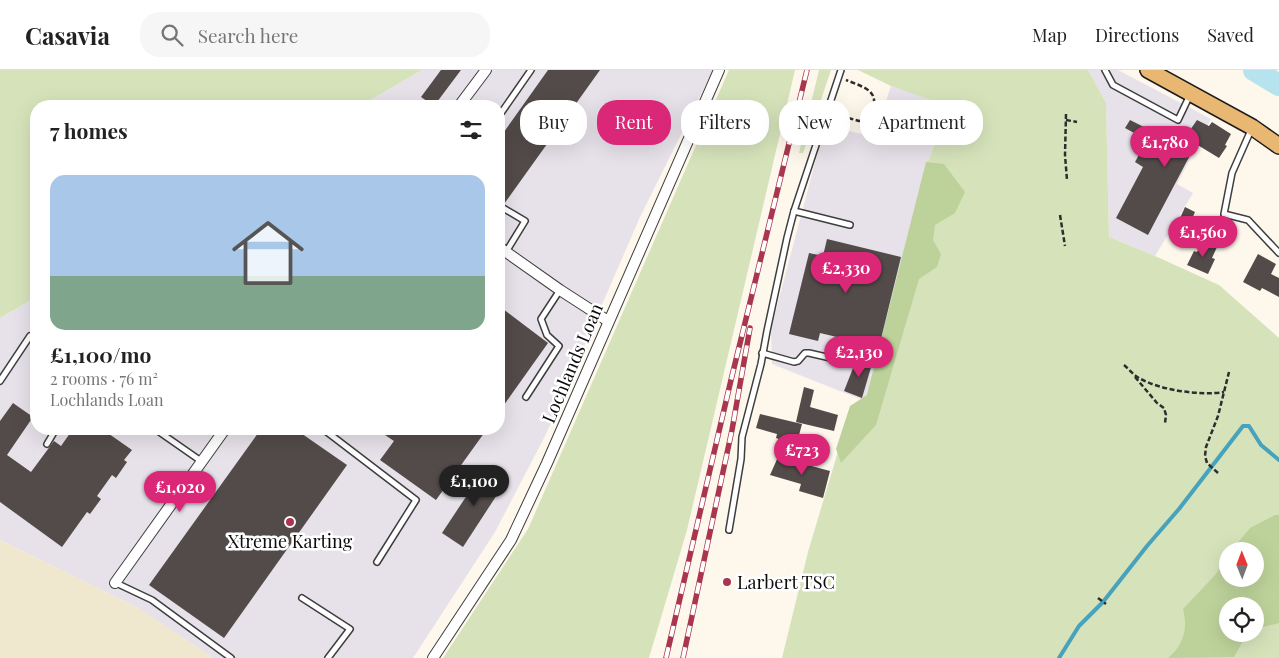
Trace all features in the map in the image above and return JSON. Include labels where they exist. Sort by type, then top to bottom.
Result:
[{"type":"main road","points":[[1148,70],[1252,127],[1279,146]]},
{"type":"street","points":[[464,100],[486,70]]},
{"type":"street","name":"Lochlands Loan","points":[[433,658],[511,540],[547,463],[719,70]]},
{"type":"street","points":[[505,251],[608,321]]},
{"type":"street","points":[[115,583],[222,435]]},
{"type":"lane","points":[[505,107],[531,70]]},
{"type":"lane","points":[[832,100],[842,70]]},
{"type":"lane","points":[[1106,70],[1113,85],[1178,120],[1191,93]]},
{"type":"lane","points":[[1252,127],[1232,173],[1224,214],[1248,220],[1279,253]]},
{"type":"lane","points":[[729,530],[741,459],[742,437],[761,364],[794,211],[817,145]]},
{"type":"lane","points":[[505,209],[525,221],[505,245]]},
{"type":"lane","points":[[794,211],[850,225]]},
{"type":"lane","points":[[526,397],[560,346],[547,335],[541,319],[560,290]]},
{"type":"lane","points":[[0,381],[30,336]]},
{"type":"lane","points":[[762,353],[794,362],[798,361],[805,353],[848,362]]},
{"type":"lane","points":[[47,444],[52,435]]},
{"type":"lane","points":[[164,435],[202,462]]},
{"type":"lane","points":[[331,435],[416,500],[377,562]]},
{"type":"lane","points":[[115,583],[152,600],[230,658]]},
{"type":"lane","points":[[302,598],[350,629],[328,658]]},
{"type":"path","points":[[839,77],[870,89],[874,95],[874,108],[869,119],[860,121],[850,118]]},
{"type":"path","points":[[1066,114],[1065,155],[1067,180]]},
{"type":"path","points":[[1066,120],[1077,122]]},
{"type":"path","points":[[1060,215],[1065,246]]},
{"type":"path","points":[[1165,423],[1166,415],[1164,408],[1157,403],[1124,364],[1137,378],[1152,385],[1210,395],[1224,392]]},
{"type":"path","points":[[1218,473],[1207,464],[1205,456],[1206,447],[1218,416],[1229,372]]},
{"type":"path","points":[[1098,598],[1106,604]]},
{"type":"shaded area","points":[[422,70],[713,70],[698,100],[681,100],[681,134],[640,217],[546,434],[495,532],[413,658],[213,658],[138,608],[0,540],[0,318],[30,300],[30,435],[505,435],[505,100],[370,100]]},
{"type":"shaded area","points":[[1088,70],[1118,70],[1211,119],[1177,184],[1193,193],[1155,256],[1109,237],[1106,103]]},
{"type":"shaded area","points":[[891,86],[933,100],[886,100]]},
{"type":"shaded area","points":[[850,131],[860,134],[860,145],[934,145],[865,401],[772,364],[771,329],[820,145],[850,145]]},
{"type":"shaded area","points":[[0,540],[138,608],[213,658],[0,658]]},
{"type":"green space","points":[[0,70],[422,70],[370,100],[30,100],[30,300],[0,318]]},
{"type":"green space","points":[[729,70],[795,70],[788,100],[779,100],[779,138],[687,530],[649,658],[443,658],[528,529],[696,145],[769,145],[769,100],[716,100]]},
{"type":"green space","points":[[819,70],[831,70],[821,100],[812,100]]},
{"type":"green space","points":[[858,70],[1088,70],[1106,103],[1109,237],[1219,285],[1279,338],[1279,658],[782,658],[808,552],[851,408],[865,401],[934,145],[983,145],[983,100],[931,100],[891,86]]},
{"type":"green space","points":[[801,145],[806,145],[803,153],[799,153]]},
{"type":"green space","points":[[926,162],[944,164],[965,192],[955,213],[935,225],[933,240],[941,254],[937,267],[919,279],[876,425],[841,463],[836,449],[850,406],[867,395]]},
{"type":"green space","points":[[1275,515],[1279,515],[1279,623],[1264,627],[1264,597],[1219,597],[1219,642],[1243,642],[1234,657],[1168,658],[1178,647],[1185,630],[1183,609],[1219,569],[1219,588],[1264,588],[1264,542],[1238,542],[1250,528]]},
{"type":"building","points":[[441,70],[461,70],[438,100],[425,100],[421,97]]},
{"type":"building","points":[[548,70],[600,70],[579,100],[527,100]]},
{"type":"building","points":[[520,109],[520,145],[546,145],[505,203],[505,131]]},
{"type":"building","points":[[1130,120],[1160,135],[1164,127],[1179,135],[1182,130],[1188,133],[1197,120],[1209,126],[1212,122],[1231,134],[1225,145],[1227,146],[1219,158],[1196,144],[1148,235],[1116,218],[1143,167],[1135,162],[1147,140],[1125,128]]},
{"type":"building","points":[[1185,207],[1195,212],[1187,230],[1177,225]]},
{"type":"building","points":[[827,239],[901,257],[879,347],[820,333],[818,341],[789,334],[809,253],[823,256]]},
{"type":"building","points":[[1203,240],[1217,247],[1212,258],[1215,259],[1208,274],[1187,265],[1194,251],[1197,252]]},
{"type":"building","points":[[1258,254],[1276,264],[1271,274],[1279,278],[1279,297],[1262,288],[1260,291],[1243,282]]},
{"type":"building","points":[[505,311],[548,343],[505,404]]},
{"type":"building","points":[[857,358],[872,364],[862,398],[844,391]]},
{"type":"building","points":[[804,387],[814,390],[810,407],[838,415],[834,431],[796,422]]},
{"type":"building","points":[[13,403],[30,415],[30,421],[7,455],[31,472],[54,441],[61,446],[69,435],[111,435],[132,450],[124,460],[127,462],[116,478],[112,475],[97,496],[101,499],[90,514],[87,512],[62,547],[0,502],[0,421]]},
{"type":"building","points":[[760,414],[802,424],[798,439],[788,437],[787,442],[776,438],[777,434],[756,428]]},
{"type":"building","points":[[257,435],[304,435],[347,465],[224,638],[149,585]]},
{"type":"building","points":[[385,435],[483,435],[436,500],[380,460],[394,441]]},
{"type":"building","points":[[778,457],[830,471],[823,498],[799,491],[801,484],[770,475]]},
{"type":"building","points":[[485,468],[506,481],[463,547],[442,533]]},
{"type":"waterway","points":[[1254,70],[1279,85]]},
{"type":"waterway","points":[[1059,658],[1079,626],[1103,602],[1179,509],[1243,426],[1249,426],[1261,445],[1279,460]]},
{"type":"railway","points":[[666,658],[731,380],[807,70]]},
{"type":"railway","points":[[683,658],[732,430],[750,328]]},
{"type":"place","name":"Xtreme Karting","points":[[290,522]]},
{"type":"place","name":"Larbert TSC","points":[[727,582]]}]
